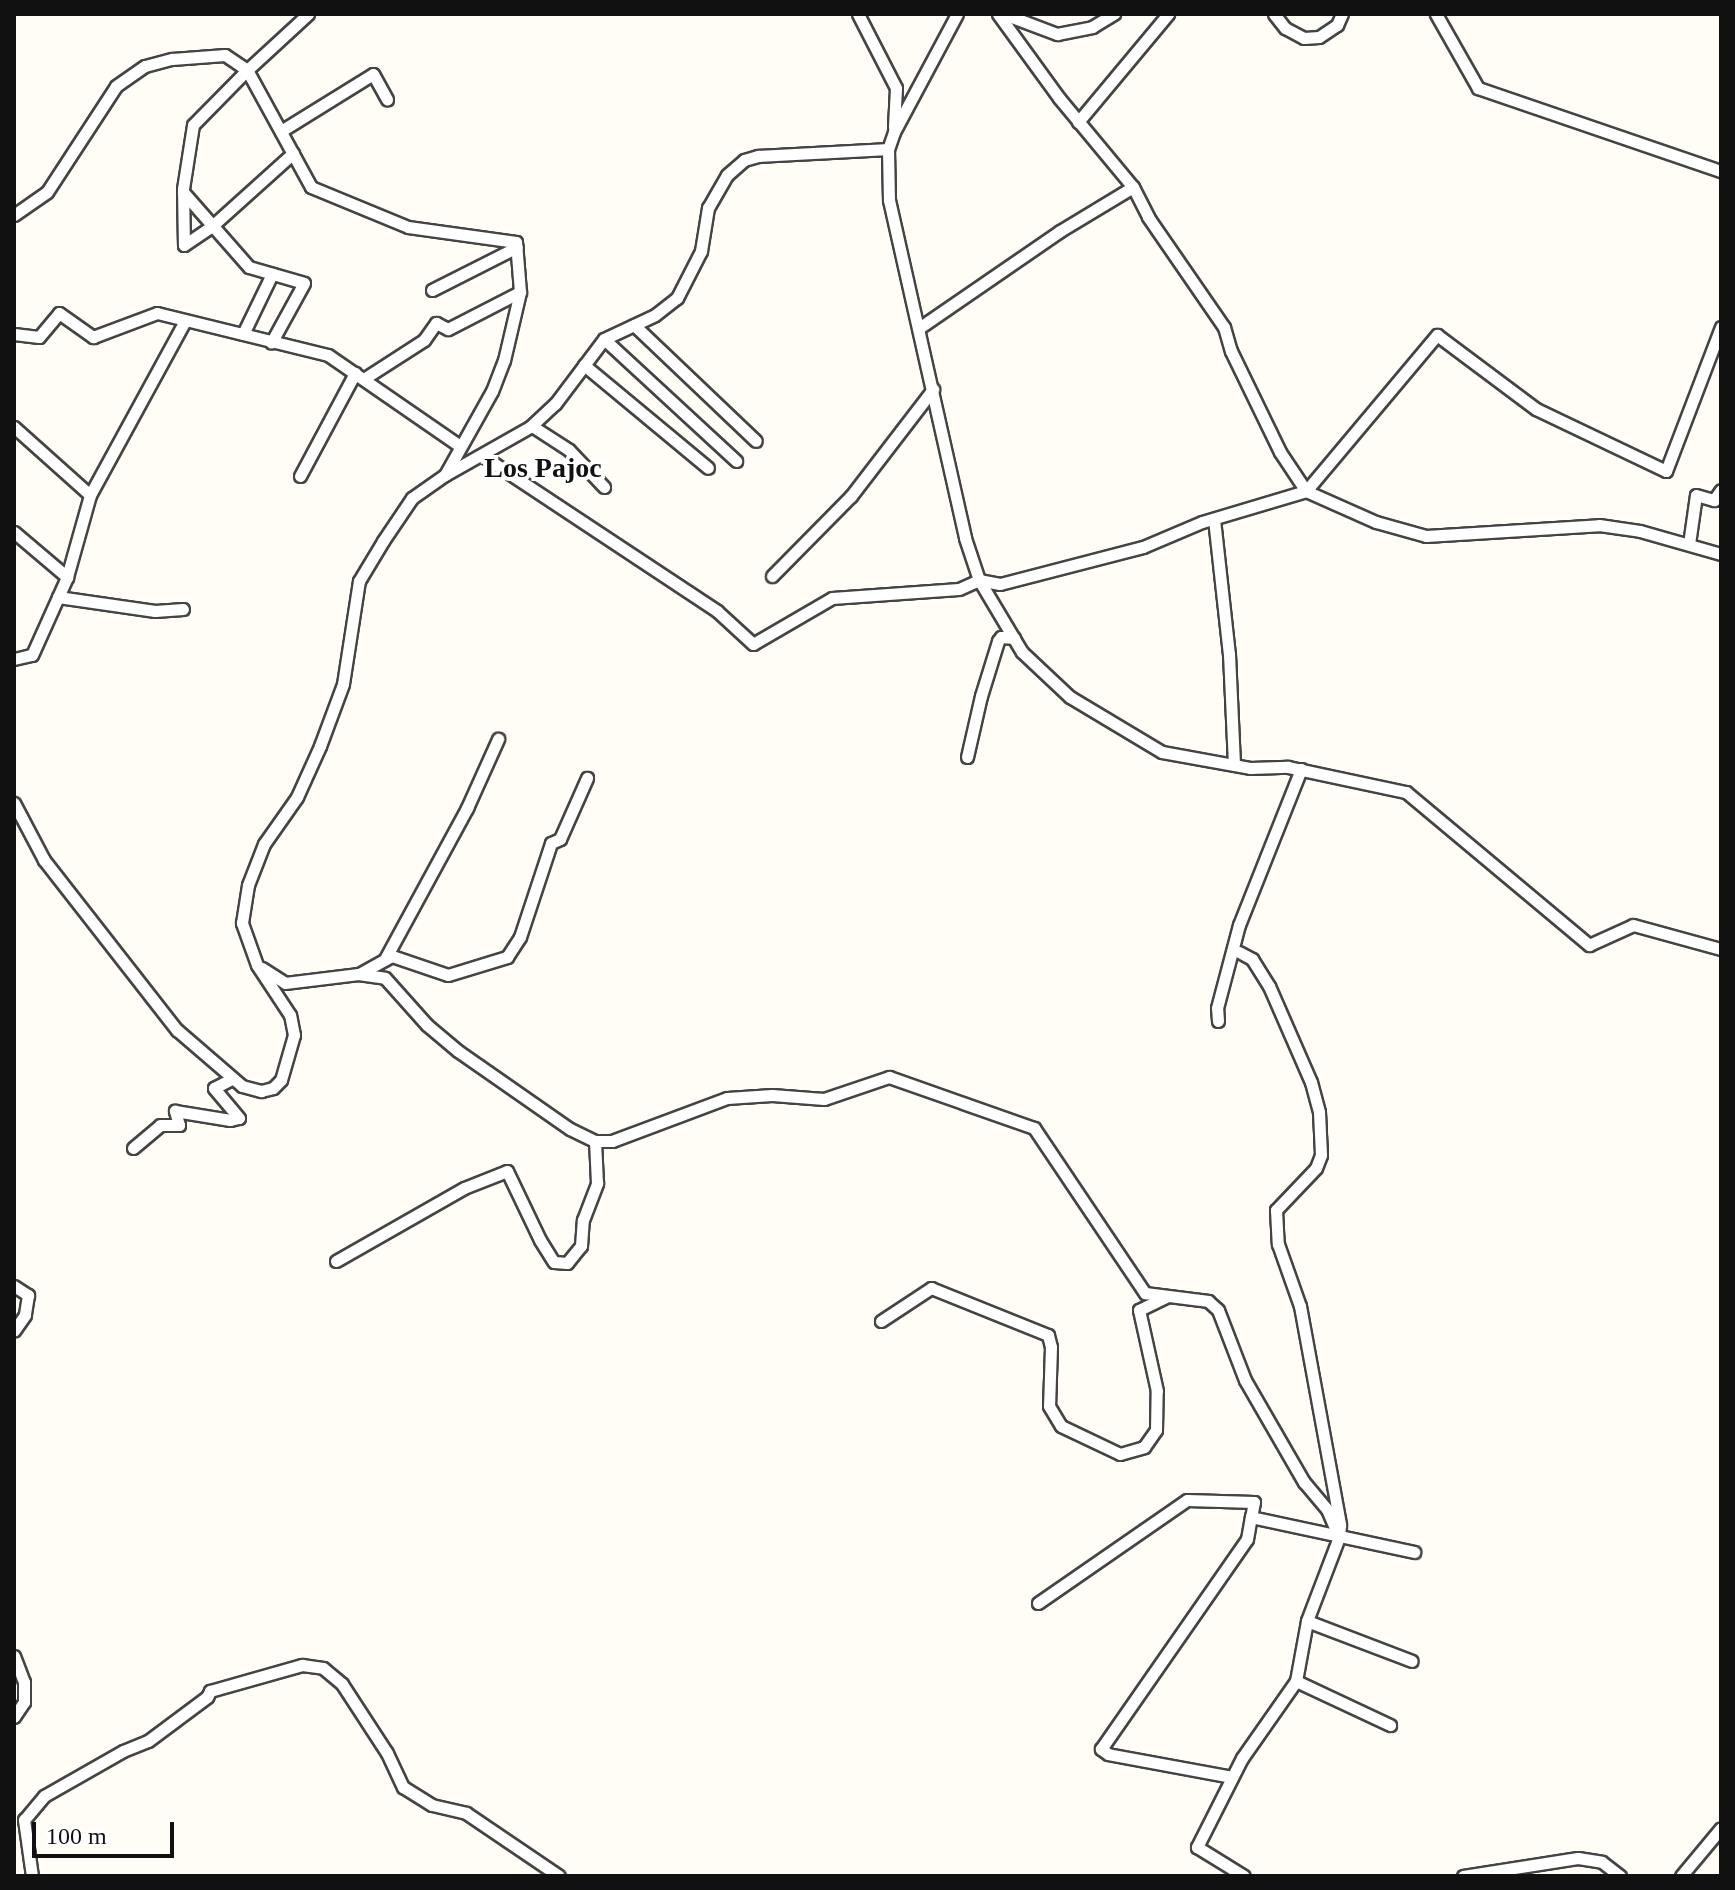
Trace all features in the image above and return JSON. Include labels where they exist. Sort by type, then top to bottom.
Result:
[{"type":"street","points":[[293,153],[212,226],[184,245],[183,192],[193,125],[308,14]]},
{"type":"street","points":[[858,14],[896,88],[894,132]]},
{"type":"street","points":[[957,14],[894,132],[888,149],[889,200],[965,538],[979,580],[1022,652],[1070,697],[1162,752],[1234,765],[1301,769],[1406,792],[1589,945],[1633,925],[1721,949]]},
{"type":"street","points":[[998,14],[1078,122],[1133,187],[1148,217],[1224,327],[1231,351],[1280,452],[1306,491],[1376,522],[1426,536],[1599,525],[1721,554]]},
{"type":"street","points":[[1004,14],[1057,34],[1092,27],[1114,14]]},
{"type":"street","points":[[1078,122],[1168,14]]},
{"type":"street","points":[[1274,14],[1285,28],[1304,38],[1319,37],[1337,25],[1342,14]]},
{"type":"street","points":[[1436,14],[1478,88],[1721,171]]},
{"type":"street","points":[[14,215],[47,192],[116,86],[145,66],[172,59],[225,55],[247,70],[311,187],[408,227],[516,242],[520,292],[504,360],[492,391],[445,475]]},
{"type":"street","points":[[281,131],[373,74],[387,99]]},
{"type":"street","points":[[14,803],[44,860],[177,1030],[232,1079],[261,1091],[273,1088],[281,1080],[294,1035],[290,1015],[257,965],[242,923],[248,885],[264,844],[297,797],[343,684],[359,581],[412,498],[445,475],[532,426],[555,404],[604,339],[634,325],[677,298],[701,251],[708,208],[727,175],[744,160],[758,156],[888,149]]},
{"type":"street","points":[[919,328],[1060,231],[1133,187]]},
{"type":"street","points":[[183,192],[249,267],[304,283],[271,343]]},
{"type":"street","points":[[432,290],[517,247]]},
{"type":"street","points":[[243,334],[272,274]]},
{"type":"street","points":[[300,476],[360,375],[424,340],[436,323],[448,329],[520,292]]},
{"type":"street","points":[[14,334],[39,337],[59,313],[93,337],[157,313],[328,355],[460,446]]},
{"type":"street","points":[[14,659],[32,655],[67,577],[90,495],[185,321]]},
{"type":"street","points":[[634,325],[756,441]]},
{"type":"street","points":[[483,456],[717,611],[750,643],[832,598],[959,589],[979,580],[1000,584],[1143,547],[1214,519],[1306,491],[1437,335],[1536,409],[1666,471],[1721,327]]},
{"type":"street","points":[[604,339],[736,461]]},
{"type":"street","points":[[584,365],[708,468]]},
{"type":"street","points":[[772,576],[851,496],[933,389]]},
{"type":"street","points":[[532,426],[569,450],[604,487]]},
{"type":"street","points":[[14,427],[90,495]]},
{"type":"street","points":[[1689,544],[1696,495],[1714,500],[1721,490]]},
{"type":"street","points":[[1214,519],[1229,654],[1234,765]]},
{"type":"street","points":[[14,532],[67,577]]},
{"type":"street","points":[[58,597],[155,611],[183,609]]},
{"type":"street","points":[[967,757],[998,641],[1001,637],[1014,638]]},
{"type":"street","points":[[385,959],[460,820],[498,739]]},
{"type":"street","points":[[1218,1021],[1217,1008],[1239,925],[1301,769]]},
{"type":"street","points":[[358,974],[392,956],[448,975],[507,957],[520,937],[551,843],[560,839],[587,778]]},
{"type":"street","points":[[1239,952],[1252,959],[1269,986],[1311,1082],[1319,1112],[1321,1155],[1316,1168],[1276,1210],[1278,1244],[1302,1315],[1339,1537],[1307,1621],[1296,1681],[1232,1777],[1197,1847],[1244,1876]]},
{"type":"street","points":[[257,965],[285,983],[358,974],[385,978],[427,1025],[458,1051],[570,1129],[595,1141],[612,1141],[727,1098],[772,1095],[824,1099],[889,1077],[1034,1128],[1132,1278],[1145,1293],[1208,1301],[1218,1310],[1245,1380],[1304,1482],[1327,1509],[1339,1537]]},
{"type":"street","points":[[133,1148],[160,1125],[179,1125],[175,1111],[230,1120],[239,1118],[214,1088],[232,1079]]},
{"type":"street","points":[[336,1261],[464,1188],[507,1171],[554,1262],[567,1263],[581,1246],[583,1220],[597,1183],[595,1141]]},
{"type":"street","points":[[14,1286],[28,1295],[25,1315],[14,1331]]},
{"type":"street","points":[[881,1321],[931,1288],[1048,1335],[1051,1347],[1049,1406],[1061,1426],[1120,1454],[1144,1447],[1156,1430],[1157,1391],[1139,1310],[1168,1296]]},
{"type":"street","points":[[1038,1603],[1187,1500],[1254,1502],[1247,1539],[1101,1749],[1108,1754],[1232,1777]]},
{"type":"street","points":[[1251,1517],[1414,1552]]},
{"type":"street","points":[[1307,1621],[1412,1661]]},
{"type":"street","points":[[14,1656],[24,1682],[24,1702],[14,1717]]},
{"type":"street","points":[[32,1876],[24,1820],[44,1796],[123,1751],[148,1741],[210,1691],[302,1665],[323,1668],[342,1684],[387,1753],[403,1787],[432,1805],[466,1813],[559,1876]]},
{"type":"street","points":[[1296,1681],[1390,1725]]},
{"type":"street","points":[[1681,1876],[1721,1828]]},
{"type":"street","points":[[1463,1876],[1578,1858],[1602,1862],[1620,1876]]},
{"type":"district","name":"Los Pajoc","points":[[543,468]]}]
